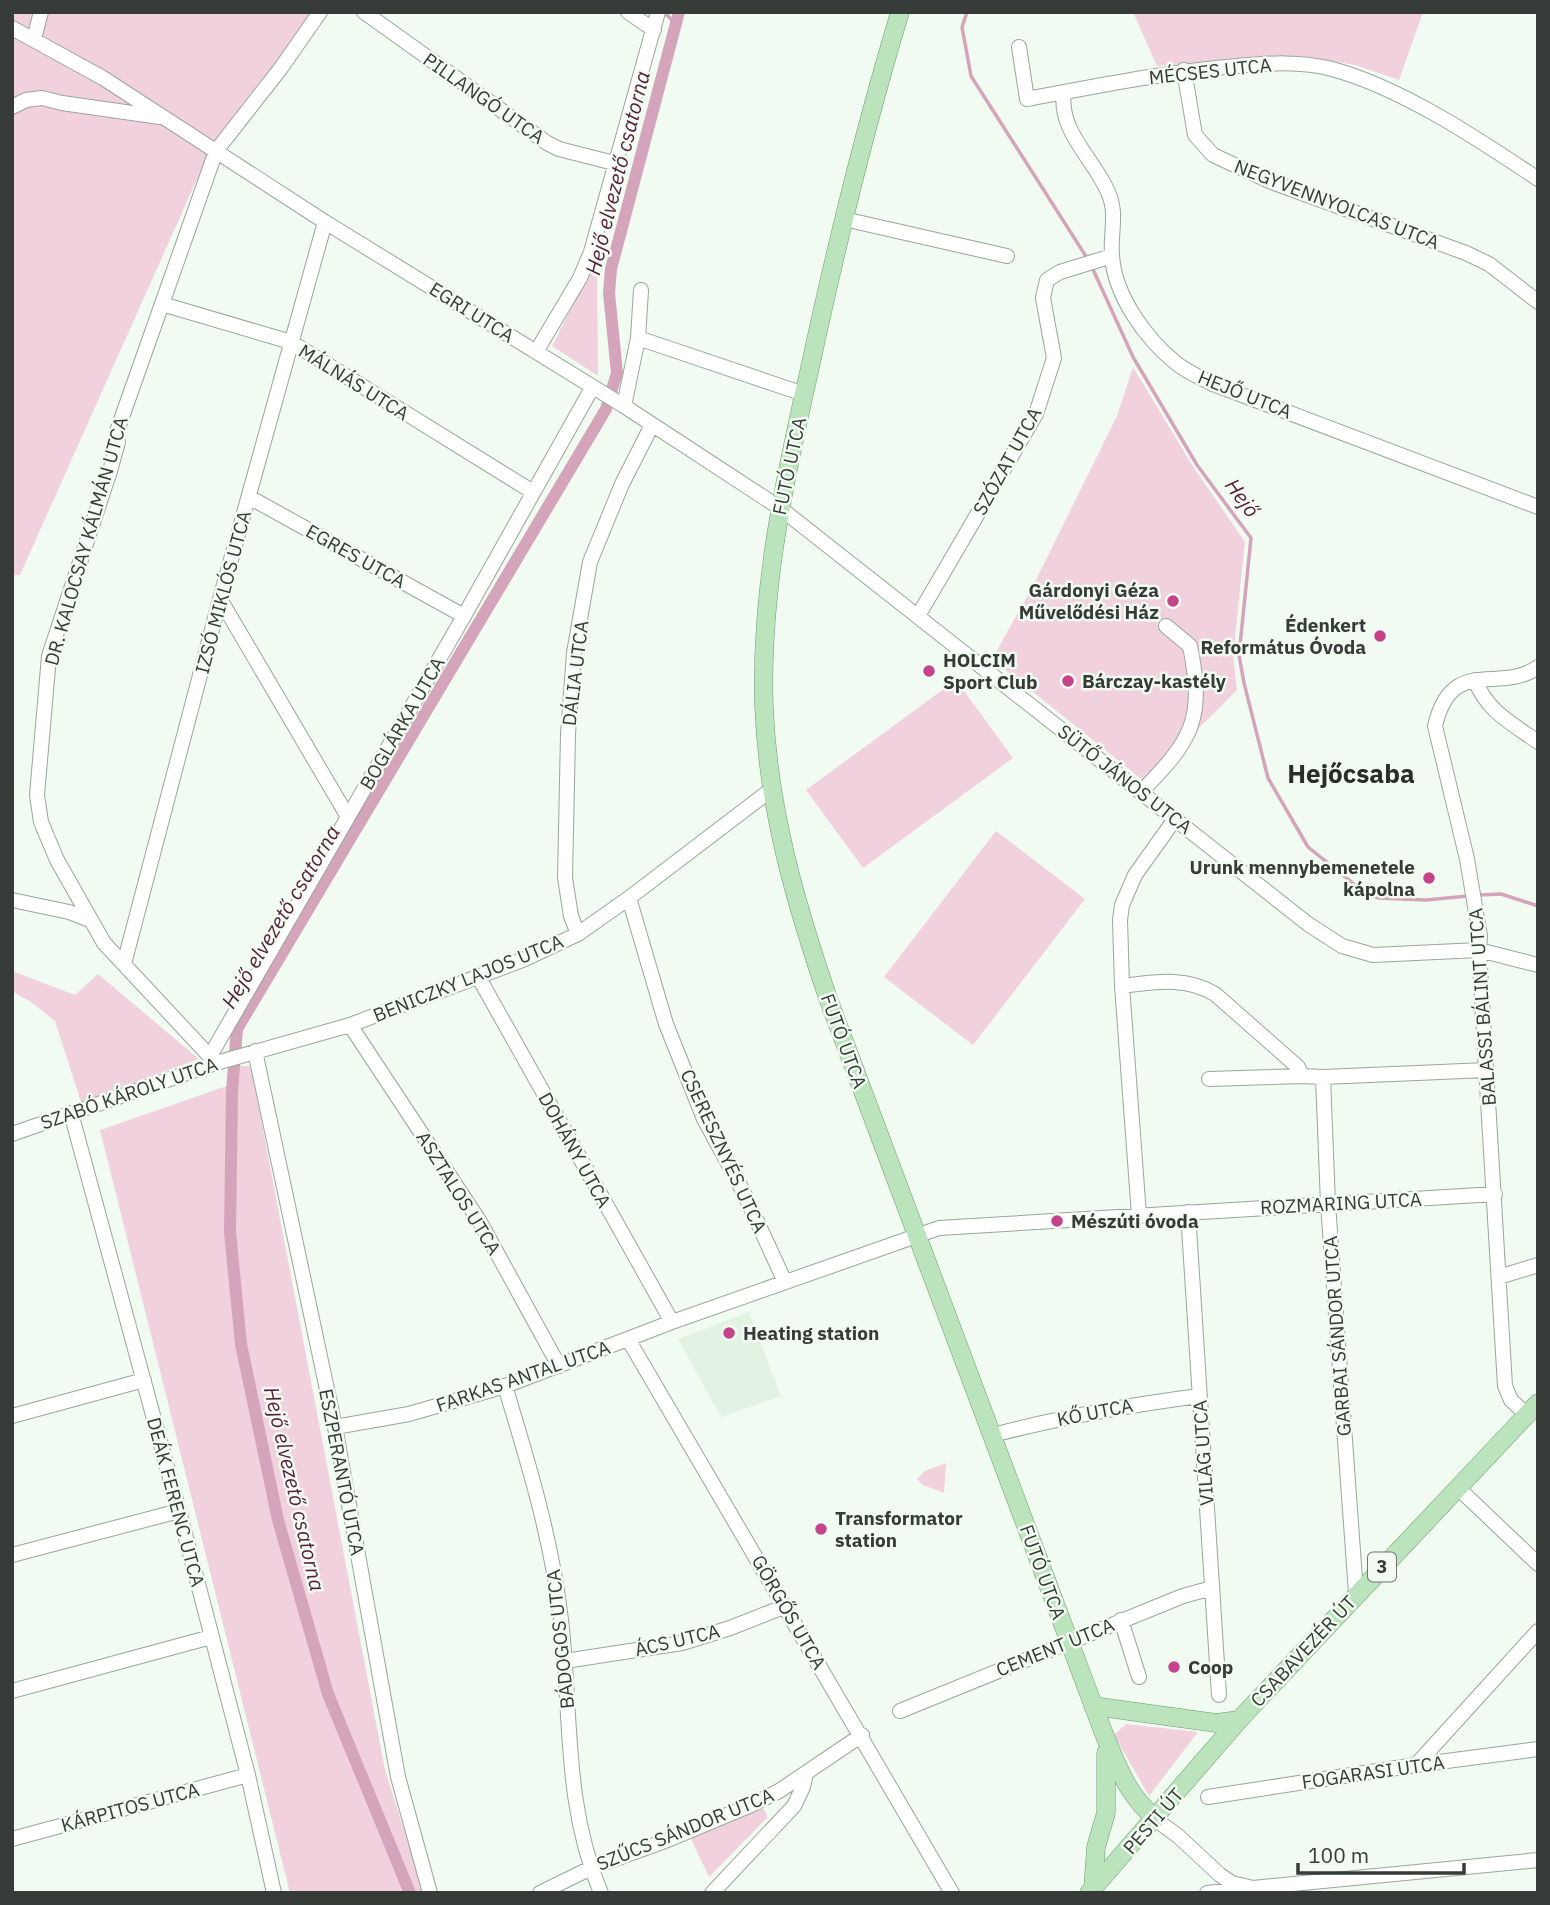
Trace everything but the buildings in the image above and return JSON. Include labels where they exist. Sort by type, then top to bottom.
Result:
[{"type":"main road","name":"FUTÓ UTCA","points":[[900,12],[844,219],[780,508],[769,577],[764,649],[764,709],[772,789],[780,836],[804,929],[917,1235],[1122,1779],[1155,1819]]},
{"type":"main road","name":"CSABAVEZÉR ÚT","points":[[1216,1748],[1356,1594],[1534,1408]]},
{"type":"main road","points":[[1093,1706],[1216,1723],[1239,1720]]},
{"type":"main road","points":[[1091,1891],[1096,1847],[1106,1813],[1106,1739]]},
{"type":"main road","name":"PESTI ÚT","points":[[1091,1891],[1216,1748]]},
{"type":"street","points":[[34,39],[41,12]]},
{"type":"street","name":"DR. KALOCSAY KÁLMÁN UTCA","points":[[217,1060],[104,943],[57,860],[38,814],[37,795],[49,656],[110,471],[118,442],[116,434],[216,151],[281,68],[320,12]]},
{"type":"street","name":"PILLANGÓ UTCA","points":[[364,12],[547,143],[559,149],[614,163]]},
{"type":"street","points":[[628,12],[654,30]]},
{"type":"street","points":[[536,352],[580,278],[591,252],[658,12]]},
{"type":"street","name":"EGRI UTCA","points":[[12,28],[103,78],[325,222],[624,406],[780,508],[918,616]]},
{"type":"street","name":"MÉCSES UTCA","points":[[1019,47],[1027,99],[1184,70],[1275,63],[1330,68],[1376,85],[1470,134],[1538,179]]},
{"type":"street","name":"NEGYVENNYOLCAS UTCA","points":[[1184,70],[1195,135],[1213,155],[1269,181],[1466,253],[1489,264],[1538,302]]},
{"type":"street","name":"HEJŐ UTCA","points":[[1064,92],[1064,118],[1108,191],[1115,211],[1100,260],[1120,288],[1144,333],[1177,365],[1213,384],[1538,507]]},
{"type":"street","points":[[12,107],[26,100],[42,98],[165,118]]},
{"type":"street","points":[[844,219],[1007,256]]},
{"type":"street","name":"IZSÓ MIKLÓS UTCA","points":[[124,964],[220,599],[325,222]]},
{"type":"street","name":"SZÓZAT UTCA","points":[[918,616],[1036,414],[1054,358],[1043,298],[1048,280],[1060,272],[1100,260]]},
{"type":"street","points":[[624,406],[638,338],[641,290]]},
{"type":"street","name":"MÁLNÁS UTCA","points":[[162,303],[290,342],[533,492]]},
{"type":"street","points":[[638,338],[804,394]]},
{"type":"street","name":"BOGLÁRKA UTCA","points":[[217,1060],[348,817],[533,492],[596,390]]},
{"type":"street","name":"DÁLIA UTCA","points":[[578,933],[571,915],[565,878],[568,734],[574,653],[590,562],[622,484],[652,425]]},
{"type":"street","name":"EGRES UTCA","points":[[249,497],[464,616]]},
{"type":"street","points":[[220,599],[348,817]]},
{"type":"street","name":"SÜTŐ JÁNOS UTCA","points":[[918,616],[1308,924],[1342,946],[1373,955],[1479,950],[1538,965]]},
{"type":"street","points":[[1141,792],[1171,762],[1187,740],[1197,698],[1190,646],[1167,626]]},
{"type":"street","name":"BALASSI BÁLINT UTCA","points":[[1534,1408],[1511,1400],[1505,1386],[1477,907],[1435,726],[1442,704],[1458,687],[1487,677],[1513,678],[1538,667]]},
{"type":"street","points":[[1475,680],[1490,708],[1538,742]]},
{"type":"street","name":"BENICZKY LAJOS UTCA","points":[[251,1052],[350,1025],[479,978],[578,933],[629,898],[772,789]]},
{"type":"street","points":[[1139,1215],[1122,986],[1120,920],[1122,905],[1135,875],[1175,819]]},
{"type":"street","name":"CSERESZNYÉS UTCA","points":[[629,898],[666,1024],[699,1107],[743,1191],[785,1282]]},
{"type":"street","points":[[13,901],[69,912],[90,920]]},
{"type":"street","name":"DOHÁNY UTCA","points":[[479,978],[672,1322]]},
{"type":"street","points":[[1122,986],[1168,981],[1203,987],[1215,994],[1298,1067],[1302,1076]]},
{"type":"street","name":"ASZTALOS UTCA","points":[[350,1025],[480,1222],[559,1366]]},
{"type":"street","name":"SZABÓ KÁROLY UTCA","points":[[12,1134],[217,1060],[251,1052]]},
{"type":"street","name":"ESZPERANTÓ UTCA","points":[[251,1052],[335,1427],[398,1777],[430,1893]]},
{"type":"street","points":[[1209,1079],[1486,1070]]},
{"type":"street","name":"GARBAI SÁNDOR UTCA","points":[[1323,1077],[1328,1204],[1356,1594]]},
{"type":"street","name":"DEÁK FERENC UTCA","points":[[71,1113],[248,1775],[274,1893]]},
{"type":"street","name":"ROZMARING UTCA","points":[[917,1235],[939,1228],[1495,1194]]},
{"type":"street","name":"VILÁG UTCA","points":[[1188,1212],[1219,1695]]},
{"type":"street","name":"FARKAS ANTAL UTCA","points":[[335,1427],[409,1414],[505,1386],[672,1322],[917,1235]]},
{"type":"street","points":[[1499,1277],[1538,1265]]},
{"type":"street","name":"GÖRGŐS UTCA","points":[[628,1339],[862,1735],[948,1891]]},
{"type":"street","points":[[12,1416],[144,1380]]},
{"type":"street","name":"BÁDOGOS UTCA","points":[[505,1386],[552,1558],[565,1661],[576,1811],[591,1868],[601,1893]]},
{"type":"street","name":"KŐ UTCA","points":[[993,1435],[1041,1422],[1199,1395]]},
{"type":"street","points":[[1457,1487],[1538,1564]]},
{"type":"street","points":[[12,1555],[179,1511]]},
{"type":"street","name":"CEMENT UTCA","points":[[900,1711],[1121,1620],[1212,1588]]},
{"type":"street","name":"ÁCS UTCA","points":[[565,1661],[682,1643],[786,1606]]},
{"type":"street","points":[[1121,1620],[1139,1677]]},
{"type":"street","points":[[1416,1765],[1538,1631]]},
{"type":"street","points":[[12,1692],[211,1637]]},
{"type":"street","name":"SZŰCS SÁNDOR UTCA","points":[[540,1893],[591,1868],[751,1805],[779,1791],[862,1735]]},
{"type":"street","name":"FOGARASI UTCA","points":[[1208,1797],[1538,1749]]},
{"type":"street","points":[[712,1893],[794,1806],[806,1773]]},
{"type":"street","name":"KÁRPITOS UTCA","points":[[12,1839],[248,1775]]},
{"type":"street","points":[[1155,1819],[1178,1836],[1220,1875],[1232,1883],[1253,1888]]},
{"type":"street","points":[[1207,1893],[1538,1860]]},
{"type":"shaded area","points":[[12,12],[313,12],[226,128],[197,179],[20,575],[12,575]]},
{"type":"shaded area","points":[[1133,12],[1423,12],[1399,80],[1355,65],[1301,56],[1157,66]]},
{"type":"shaded area","points":[[590,271],[597,275],[598,376],[552,346]]},
{"type":"shaded area","points":[[1133,367],[1194,468],[1245,542],[1233,656],[1237,690],[1145,782],[992,659],[1034,584],[1117,416]]},
{"type":"shaded area","points":[[956,680],[1013,758],[863,868],[806,790]]},
{"type":"shaded area","points":[[996,831],[1085,899],[973,1045],[884,977]]},
{"type":"shaded area","points":[[12,971],[75,995],[98,974],[199,1059],[81,1102],[55,1021],[12,991]]},
{"type":"shaded area","points":[[239,1066],[251,1066],[385,1770],[420,1881],[421,1893],[290,1893],[100,1130],[227,1086]]},
{"type":"shaded area","points":[[749,1312],[781,1396],[721,1417],[678,1339]]},
{"type":"shaded area","points":[[946,1463],[944,1493],[923,1485],[917,1479],[925,1471]]},
{"type":"shaded area","points":[[1126,1724],[1198,1732],[1149,1796],[1114,1735]]},
{"type":"shaded area","points":[[762,1806],[768,1817],[709,1877],[691,1839]]},
{"type":"waterway","name":"Hejő elvezető csatorna","points":[[410,1893],[328,1694],[278,1520],[241,1344],[230,1232],[232,1091],[237,1029],[606,409],[617,373],[609,293],[611,269],[679,12]]},
{"type":"waterway","name":"Hejő","points":[[967,12],[962,27],[971,76],[1087,258]]},
{"type":"waterway","points":[[666,14],[675,23]]},
{"type":"waterway","name":"Hejő","points":[[1091,265],[1133,357],[1197,465],[1251,538],[1239,655],[1244,683],[1268,778],[1308,847],[1365,893],[1379,898],[1426,900],[1468,896]]},
{"type":"waterway","name":"Hejő","points":[[1479,895],[1501,894],[1538,906]]},
{"type":"place","name":"Gárdonyi Géza Művelődési Ház","points":[[1173,601]]},
{"type":"place","name":"Édenkert Református Óvoda","points":[[1380,636]]},
{"type":"place","name":"HOLCIM Sport Club","points":[[929,671]]},
{"type":"place","name":"Bárczay-kastély","points":[[1068,681]]},
{"type":"place","name":"Urunk mennybemenetele kápolna","points":[[1429,878]]},
{"type":"place","name":"Mészúti óvoda","points":[[1057,1221]]},
{"type":"place","name":"Heating station","points":[[729,1333]]},
{"type":"place","name":"Transformator station","points":[[821,1529]]},
{"type":"place","name":"Coop","points":[[1174,1667]]},
{"type":"district","name":"Hejőcsaba","points":[[1351,774]]}]
